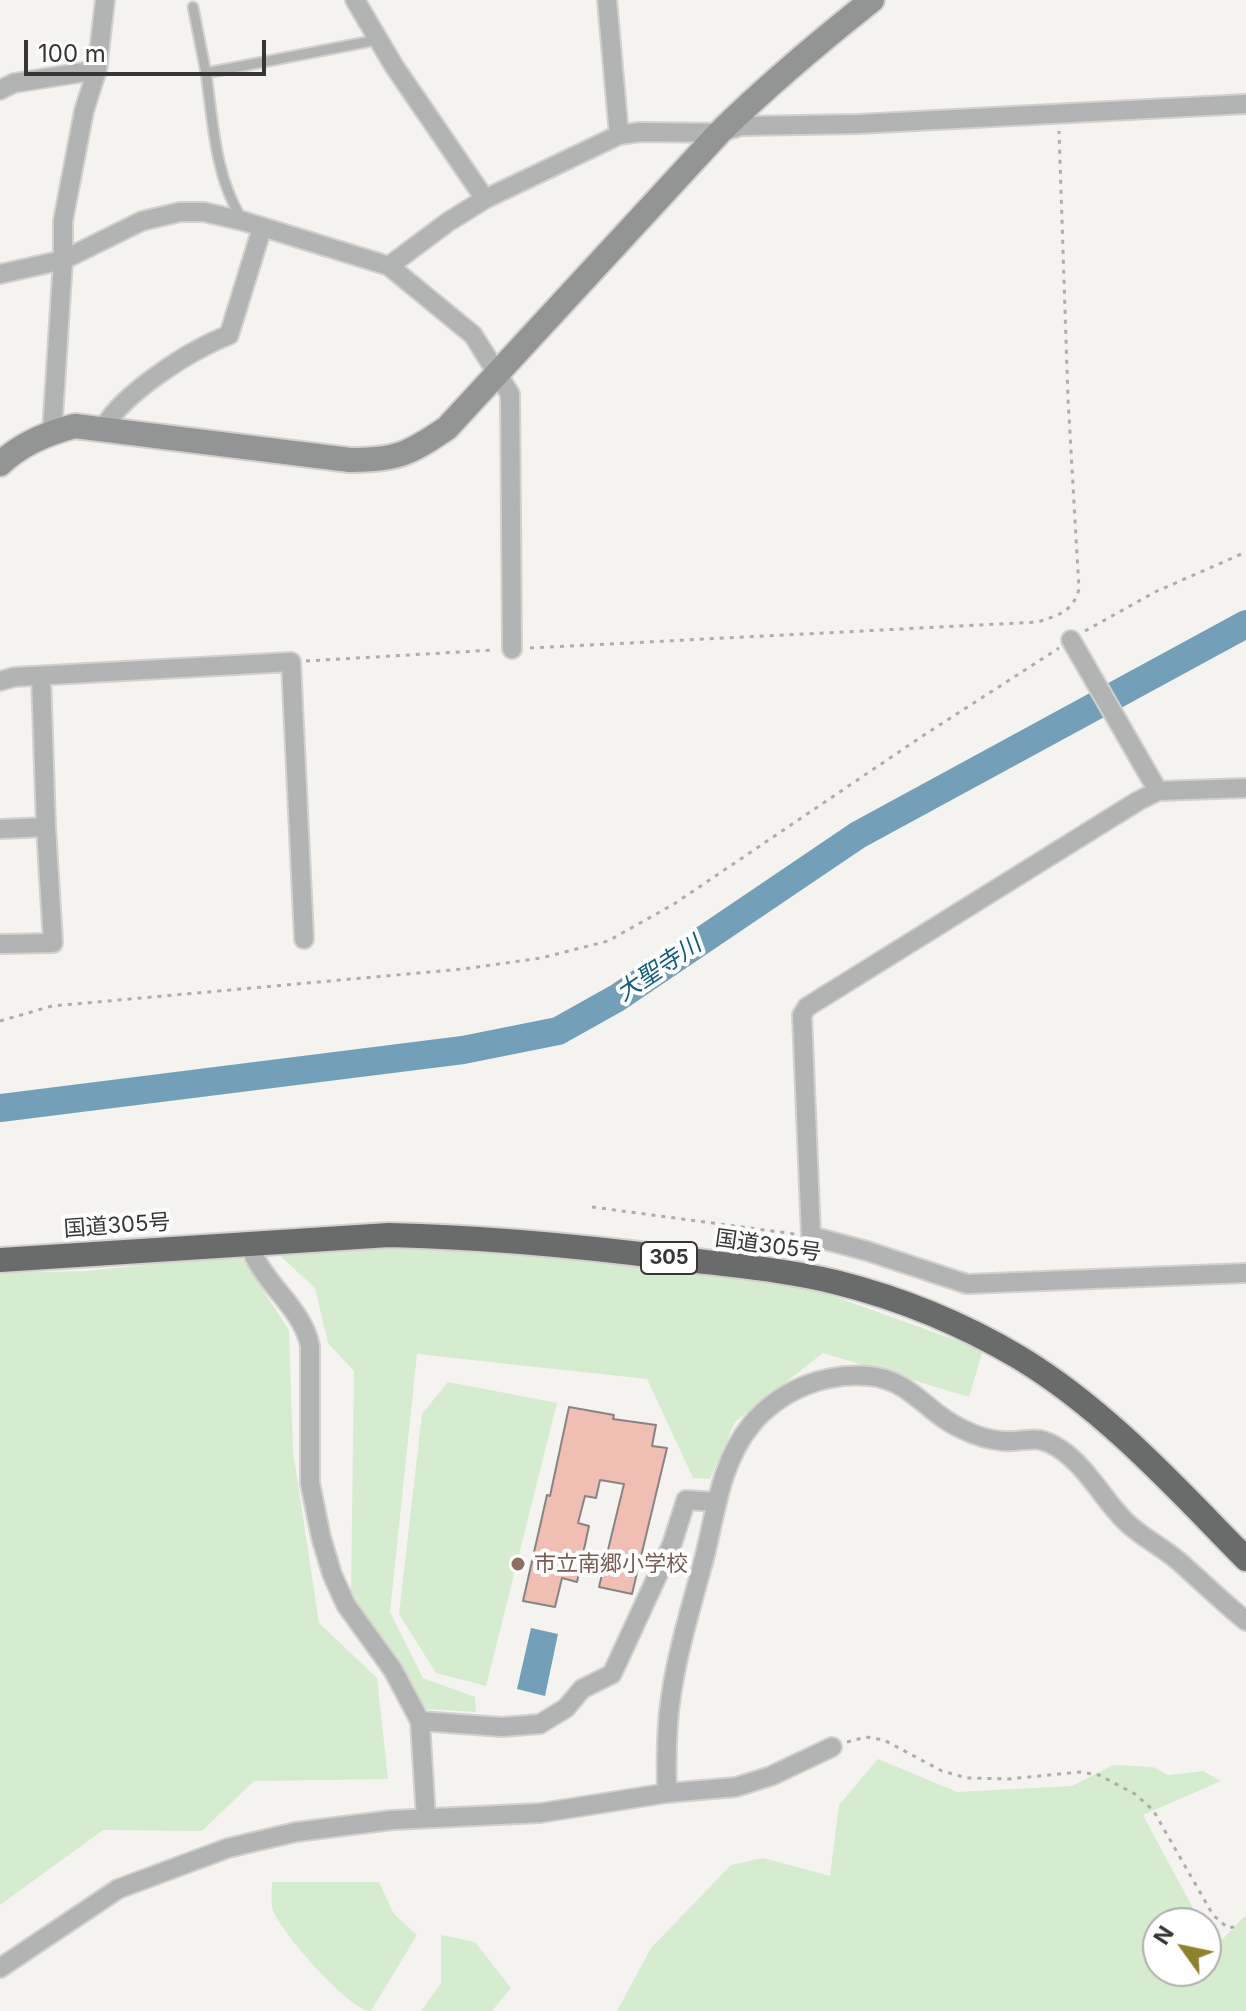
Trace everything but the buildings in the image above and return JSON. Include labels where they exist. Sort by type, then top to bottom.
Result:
[{"type":"highway","name":"国道305号","points":[[0,1260],[389,1235],[501,1239],[596,1248],[792,1274],[876,1294],[986,1339],[1045,1376],[1116,1431],[1246,1559]]},
{"type":"street","points":[[52,432],[63,221],[84,111],[97,70],[105,0]]},
{"type":"street","points":[[355,0],[377,40],[485,199]]},
{"type":"street","points":[[607,0],[619,135]]},
{"type":"street","points":[[4,454],[52,432],[75,426],[104,427],[350,460],[383,460],[411,452],[447,428],[719,133],[810,48],[872,0]]},
{"type":"street","points":[[0,90],[14,83],[97,70]]},
{"type":"street","points":[[389,266],[485,199],[619,135],[640,132],[719,133],[741,126],[858,124],[1246,104]]},
{"type":"street","points":[[0,274],[63,260],[142,221],[180,212],[204,212],[243,221],[389,266],[473,335],[510,394],[512,649]]},
{"type":"street","points":[[104,427],[113,411],[139,389],[229,335],[262,228]]},
{"type":"street","points":[[1071,640],[1158,791]]},
{"type":"street","points":[[0,681],[291,662],[304,939]]},
{"type":"street","points":[[0,944],[53,943],[41,676]]},
{"type":"street","points":[[1246,788],[1158,791],[1138,801],[807,1007],[802,1015],[811,1236],[967,1284],[1246,1273]]},
{"type":"street","points":[[0,829],[46,827]]},
{"type":"street","points":[[258,1243],[254,1256],[260,1268],[307,1332],[310,1346],[310,1483],[332,1574],[346,1605],[393,1670],[420,1721],[426,1818]]},
{"type":"street","points":[[667,1793],[671,1696],[716,1502],[730,1459],[764,1411],[790,1393],[823,1378],[872,1376],[892,1381],[916,1394],[949,1422],[971,1433],[1004,1441],[1037,1438],[1062,1450],[1127,1523],[1182,1564],[1199,1583],[1246,1621]]},
{"type":"street","points":[[420,1721],[502,1727],[540,1724],[566,1708],[582,1689],[612,1674],[672,1544],[686,1500],[716,1502]]},
{"type":"street","points":[[0,1968],[118,1889],[228,1848],[296,1832],[426,1818],[540,1813],[667,1793],[736,1787],[771,1776],[832,1747]]},
{"type":"lane","points":[[193,7],[216,148],[227,194],[243,221]]},
{"type":"lane","points":[[206,73],[377,40]]},
{"type":"path","points":[[291,662],[1038,622],[1061,615],[1070,608],[1079,589],[1068,399],[1059,115]]},
{"type":"path","points":[[0,1021],[52,1006],[463,969],[541,958],[608,941],[674,904],[1071,640],[1155,592],[1246,552]]},
{"type":"path","points":[[592,1207],[811,1236]]},
{"type":"path","points":[[832,1747],[866,1737],[876,1738],[904,1749],[942,1771],[967,1778],[1037,1777],[1080,1772],[1099,1775],[1135,1794],[1153,1810],[1213,1915],[1228,1928],[1239,1926]]},
{"type":"green space","points":[[485,1241],[786,1279],[983,1350],[969,1397],[823,1353],[735,1422],[710,1479],[693,1478],[647,1379],[417,1354],[390,1612],[423,1678],[475,1697],[476,1712],[425,1709],[351,1593],[354,1371],[328,1343],[315,1288],[277,1253]]},
{"type":"green space","points":[[240,1255],[289,1330],[293,1451],[319,1623],[377,1678],[388,1779],[254,1781],[202,1831],[103,1830],[0,1905],[0,1273],[87,1271]]},
{"type":"green space","points":[[448,1382],[557,1403],[486,1686],[436,1673],[399,1614],[422,1414]]},
{"type":"green space","points":[[878,1759],[957,1792],[1072,1786],[1113,1765],[1153,1767],[1168,1775],[1203,1771],[1221,1781],[1143,1815],[1192,1907],[1142,1907],[1142,1987],[1222,1987],[1222,1940],[1246,1915],[1246,2011],[617,2011],[651,1948],[731,1865],[763,1858],[830,1876],[839,1805]]},
{"type":"green space","points":[[272,1882],[379,1882],[394,1914],[417,1935],[371,2011],[361,2008],[333,1986],[290,1938],[273,1910]]},
{"type":"green space","points":[[441,1935],[475,1942],[511,1988],[492,2011],[421,2011],[441,1983]]},
{"type":"water","points":[[531,1628],[558,1634],[545,1696],[517,1689]]},
{"type":"waterway","name":"大聖寺川","points":[[0,1108],[463,1050],[558,1031],[617,998],[858,835],[1246,624]]},
{"type":"place","name":"市立南郷小学校","points":[[518,1564]]}]
